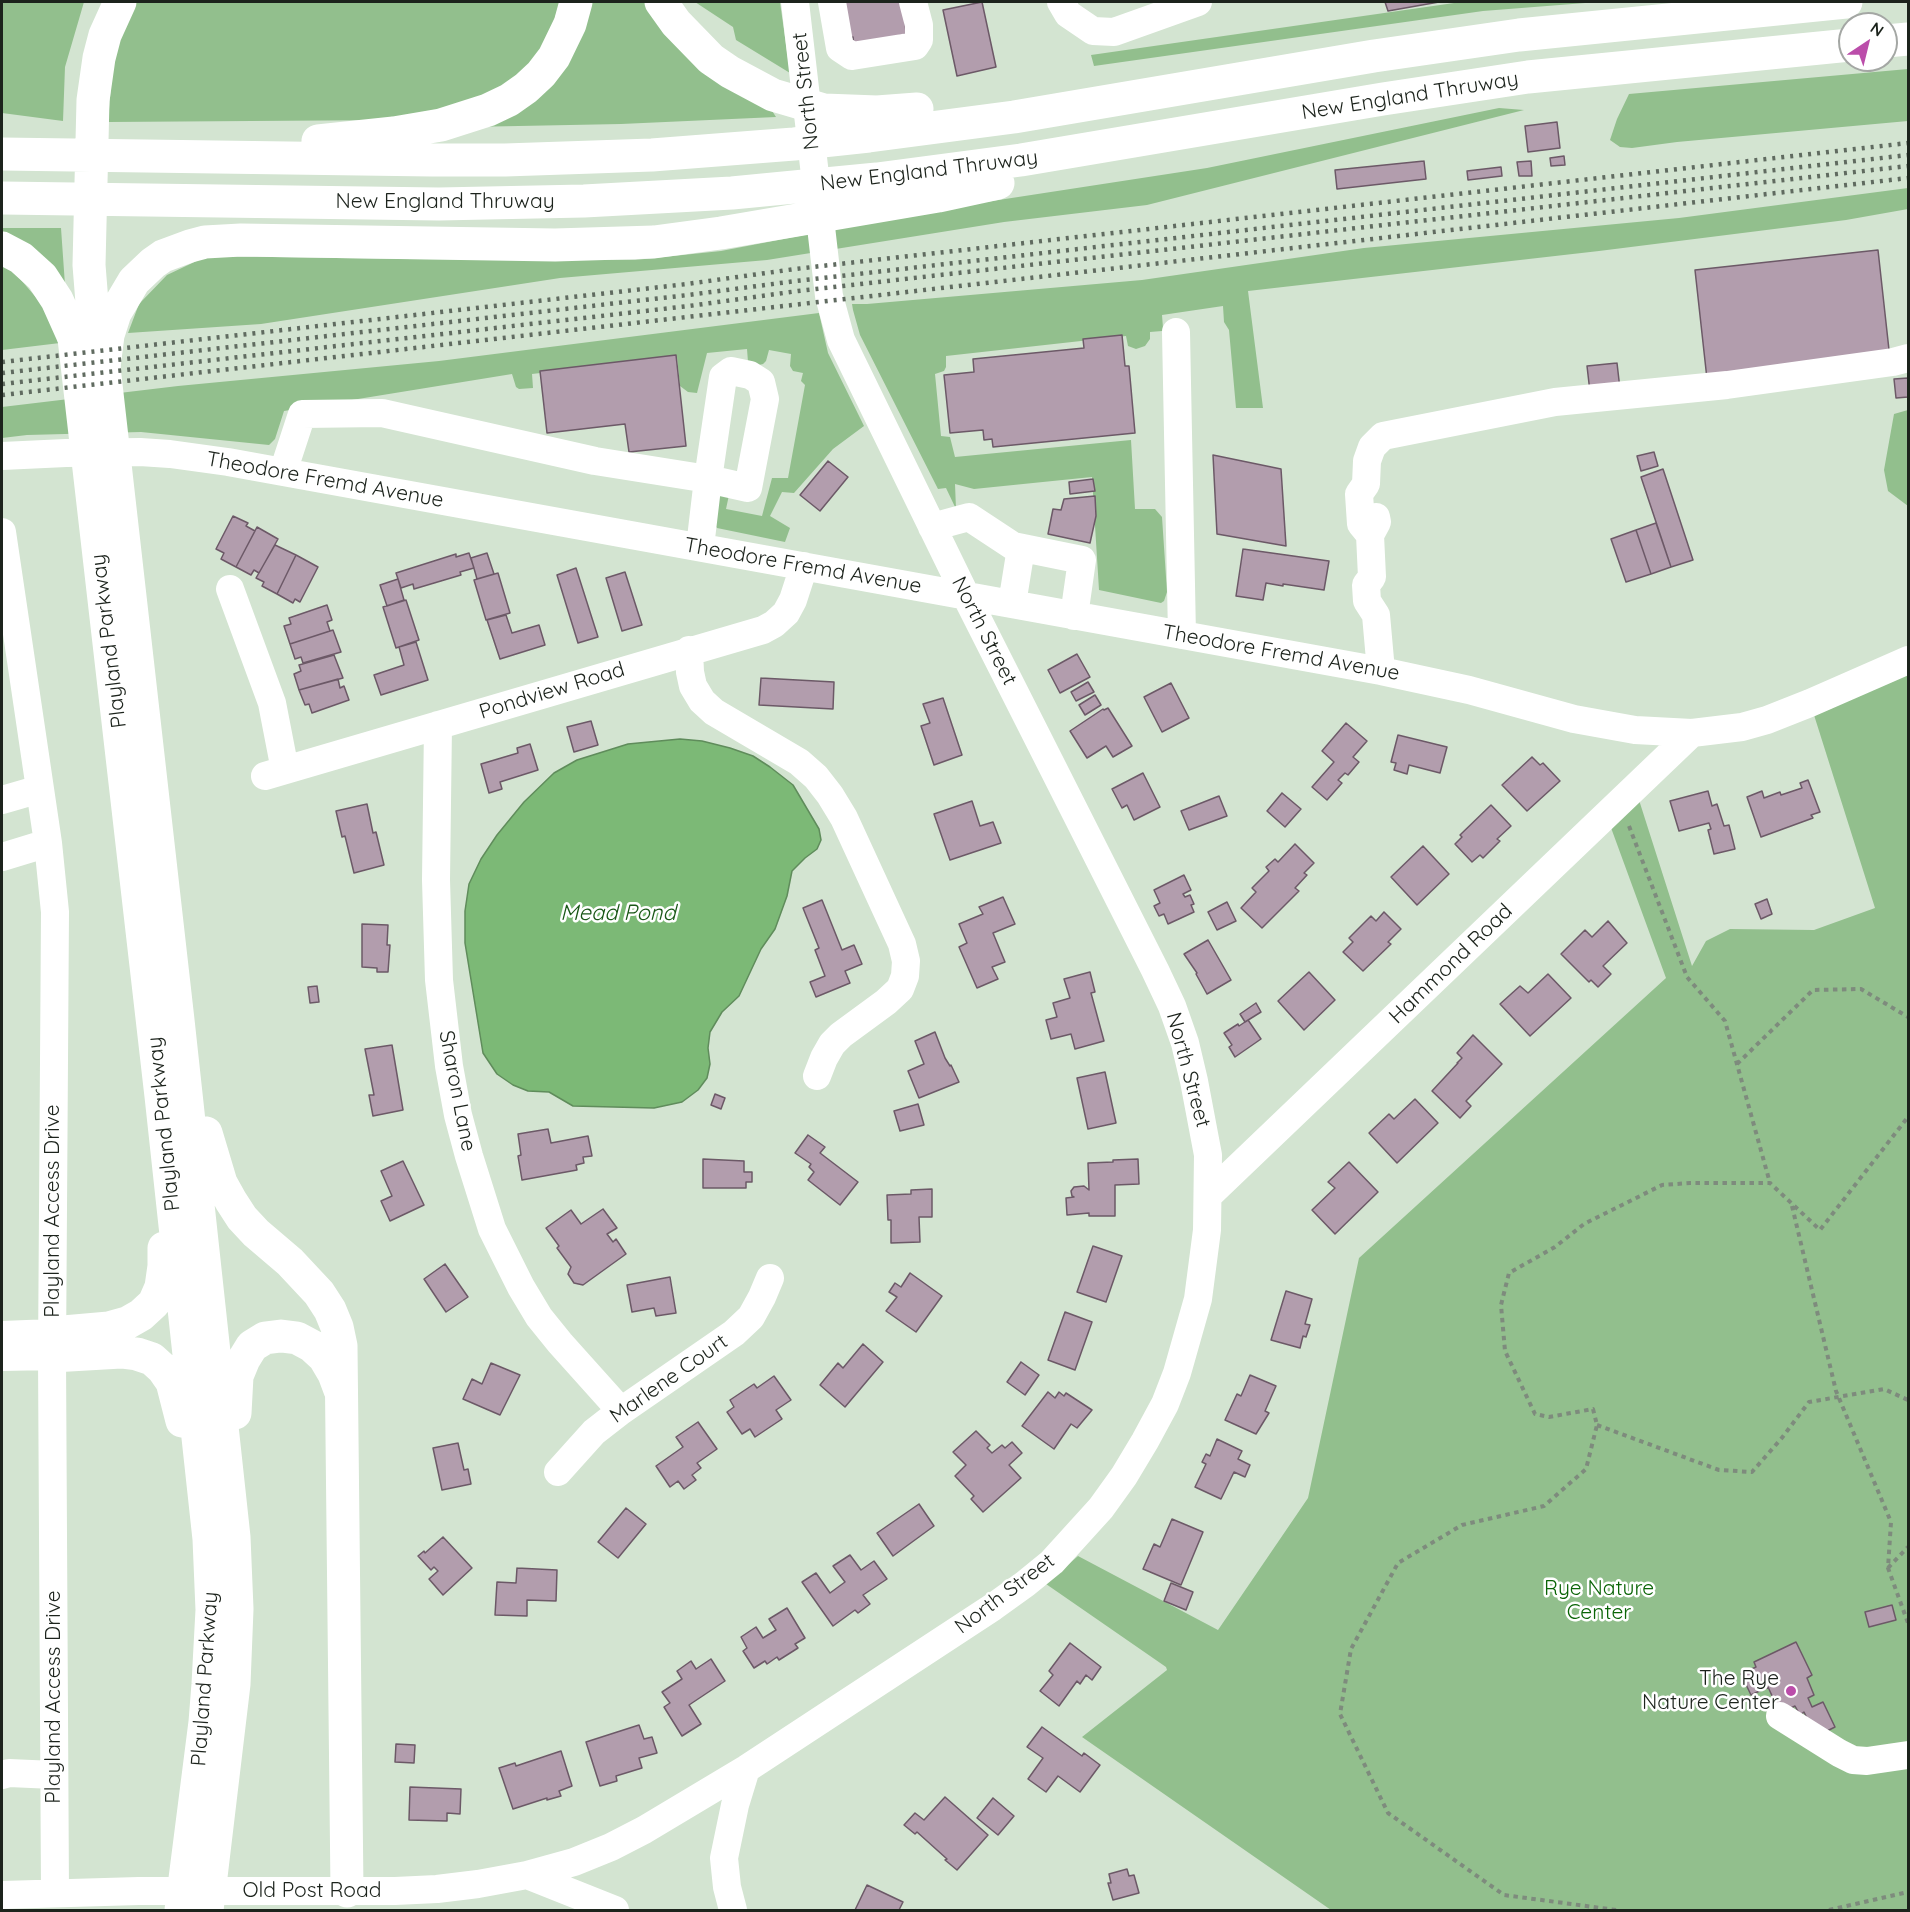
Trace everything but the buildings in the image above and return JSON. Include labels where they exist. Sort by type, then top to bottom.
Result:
[{"type":"main road","points":[[93,337],[90,292],[80,227],[81,120],[74,77],[85,28],[95,2]]},
{"type":"main road","points":[[81,120],[94,89],[105,35],[120,2]]},
{"type":"main road","points":[[175,157],[417,130],[488,110],[526,88],[541,74],[563,41],[576,2]]},
{"type":"main road","points":[[661,2],[693,42],[730,72],[773,95],[824,110],[902,111],[1301,69]]},
{"type":"main road","name":"New England Thruway","points":[[2,154],[505,160],[652,155],[794,144],[1014,117],[1447,45],[1530,34],[1846,2]]},
{"type":"main road","name":"New England Thruway","points":[[2,198],[449,204],[584,201],[732,193],[876,179],[1021,160],[1393,97],[1528,77],[1838,46]]},
{"type":"main road","points":[[93,337],[143,272],[158,260],[175,251],[206,242],[241,240],[588,245],[654,242],[721,233],[938,196],[1092,160],[1167,136]]},
{"type":"main road","points":[[2,248],[21,258],[42,278],[57,300],[93,337]]},
{"type":"main road","name":"Playland Parkway","points":[[93,337],[104,367],[104,480],[178,1020],[234,1538],[237,1609],[234,1684],[207,1911]]},
{"type":"main road","name":"Playland Parkway","points":[[93,337],[104,480],[161,1096],[204,1491],[210,1575],[211,1647],[206,1712],[182,1911]]},
{"type":"main road","points":[[178,1020],[221,1183],[242,1218],[306,1277],[319,1293],[337,1327],[341,1347],[347,1892]]},
{"type":"main road","points":[[52,1345],[127,1323],[141,1315],[154,1303],[161,1287],[164,1266],[161,1096]]},
{"type":"main road","points":[[234,1538],[237,1376],[252,1346],[265,1338],[281,1336],[297,1338],[312,1346],[324,1357],[334,1374],[342,1397]]},
{"type":"main road","points":[[52,1345],[137,1354],[152,1359],[172,1382],[178,1399],[210,1575]]},
{"type":"street","name":"North Street","points":[[527,1875],[573,1862],[611,1847],[644,1830],[746,1769],[993,1607],[1052,1562],[1101,1508],[1145,1441],[1165,1404],[1178,1373],[1198,1299],[1207,1230],[1208,1155],[1185,1043],[1172,1006],[1155,970],[845,351],[830,296],[795,2]]},
{"type":"street","points":[[832,2],[840,48],[852,56],[915,46],[919,40],[919,25],[913,2]]},
{"type":"street","points":[[1061,2],[1068,14],[1093,31],[1114,32],[1198,2]]},
{"type":"street","points":[[1176,332],[1182,635]]},
{"type":"street","points":[[1381,671],[1376,615],[1382,607],[1380,587],[1372,577],[1370,535],[1377,522],[1376,494],[1366,483],[1367,461],[1372,447],[1383,436],[1555,402],[1727,385],[1908,358]]},
{"type":"street","points":[[283,472],[302,414],[382,413],[595,460],[708,479],[700,547]]},
{"type":"street","name":"Theodore Fremd Avenue","points":[[2,456],[140,452],[170,454],[283,472],[1381,671],[1469,690],[1606,726],[1654,732],[1692,733],[1742,727],[1767,720],[1908,660]]},
{"type":"street","points":[[932,527],[969,517],[1013,546],[1082,560],[1074,616]]},
{"type":"street","name":"Playland Access Drive","points":[[2,532],[48,843],[55,943],[52,1345],[55,1893]]},
{"type":"street","points":[[1012,604],[1021,548]]},
{"type":"street","name":"Pondview Road","points":[[230,589],[272,703],[275,773],[763,630],[786,613],[793,600],[804,566]]},
{"type":"street","points":[[689,650],[693,686],[702,701],[714,712],[799,762],[816,777],[830,795],[844,818],[902,944],[906,961],[905,976],[900,988],[886,1002],[832,1044],[817,1076]]},
{"type":"street","name":"Sharon Lane","points":[[438,725],[436,880],[439,980],[449,1066],[468,1156],[492,1229],[521,1287],[539,1317],[621,1411]]},
{"type":"street","name":"Hammond Road","points":[[1209,1194],[1692,733]]},
{"type":"street","points":[[2,800],[40,789]]},
{"type":"street","points":[[2,857],[48,843]]},
{"type":"street","name":"Marlene Court","points":[[558,1472],[594,1432],[734,1333],[751,1317],[770,1278]]},
{"type":"street","points":[[2,1335],[52,1345]]},
{"type":"street","points":[[2,1357],[52,1345]]},
{"type":"street","points":[[1780,1716],[1853,1760],[1867,1761],[1908,1755]]},
{"type":"street","points":[[733,1911],[727,1887],[724,1858],[730,1826],[746,1769]]},
{"type":"street","points":[[4,1772],[54,1775]]},
{"type":"street","points":[[527,1875],[615,1911]]},
{"type":"street","name":"Old Post Road","points":[[2,1895],[139,1891],[347,1892],[437,1889],[527,1875]]},
{"type":"path","points":[[1620,802],[1687,977],[1725,1021],[1770,1183],[1820,1230],[1908,1118]]},
{"type":"path","points":[[1737,1065],[1813,990],[1861,989],[1908,1017]]},
{"type":"path","points":[[1616,1911],[1504,1894],[1388,1813],[1340,1714],[1351,1650],[1398,1563],[1462,1525],[1544,1506],[1586,1469],[1597,1425],[1593,1409],[1549,1417],[1535,1414],[1505,1352],[1501,1305],[1509,1273],[1555,1247],[1584,1224],[1662,1185],[1770,1183]]},
{"type":"path","points":[[1792,1203],[1839,1397],[1891,1522],[1888,1568],[1908,1623]]},
{"type":"path","points":[[1597,1425],[1719,1470],[1752,1472],[1809,1402],[1884,1389],[1908,1400]]},
{"type":"path","points":[[1888,1568],[1908,1547]]},
{"type":"path","points":[[1829,1911],[1908,1892]]},
{"type":"green space","points":[[2,2],[84,2],[65,67],[63,121],[2,113]]},
{"type":"green space","points":[[136,2],[560,2],[546,45],[520,77],[471,102],[395,120],[108,122],[114,50]]},
{"type":"green space","points":[[587,2],[652,2],[769,106],[776,117],[621,124],[467,127],[522,99]]},
{"type":"green space","points":[[695,2],[780,2],[790,73],[736,40],[733,27]]},
{"type":"green space","points":[[1461,2],[1598,2],[1483,11],[1094,66],[1091,55]]},
{"type":"green space","points":[[1908,69],[1908,121],[1632,148],[1620,147],[1610,140],[1629,94],[1875,72],[1898,72],[1898,70]]},
{"type":"green space","points":[[1499,108],[1524,110],[1147,205],[1004,222],[767,260],[560,278],[261,324],[128,333],[139,304],[167,275],[207,256],[635,260],[721,251],[940,209],[1207,168]]},
{"type":"green space","points":[[1908,188],[1908,209],[1846,220],[1248,291],[1263,408],[1236,408],[1229,330],[1224,322],[1223,306],[1162,315],[1162,331],[1150,332],[1150,339],[1145,346],[1136,349],[1128,346],[1126,336],[946,356],[944,371],[935,374],[941,436],[950,437],[955,457],[1131,440],[1135,509],[1155,509],[1162,517],[1167,592],[1161,603],[1099,590],[1092,477],[974,489],[955,484],[956,509],[946,488],[938,489],[860,335],[852,304],[1142,280],[1364,248],[1679,218]]},
{"type":"green space","points":[[2,228],[61,228],[65,285],[2,236]]},
{"type":"green space","points":[[2,264],[9,266],[46,309],[60,343],[2,350]]},
{"type":"green space","points":[[819,313],[828,353],[864,426],[833,449],[794,493],[782,492],[770,516],[790,528],[785,542],[717,528],[713,523],[717,495],[729,495],[726,509],[762,516],[772,478],[788,478],[805,385],[801,381],[803,373],[793,371],[790,366],[791,354],[769,350],[766,361],[759,365],[748,362],[747,349],[707,353],[697,393],[688,392],[680,386],[677,357],[532,374],[533,388],[519,389],[516,387],[512,374],[284,411],[275,439],[269,445],[141,432],[27,435],[2,438],[2,407],[178,386],[439,361]]},
{"type":"green space","points":[[1908,410],[1908,506],[1888,491],[1884,470],[1894,414]]},
{"type":"green space","name":"Rye Nature Center","points":[[1908,672],[1908,1910],[1331,1910],[1082,1737],[1167,1670],[1166,1667],[1046,1584],[1078,1556],[1218,1630],[1308,1498],[1359,1258],[1666,978],[1610,825],[1639,800],[1692,966],[1706,941],[1730,929],[1814,930],[1875,908],[1814,715]]},
{"type":"water","name":"Mead Pond","points":[[680,739],[702,741],[730,748],[753,756],[770,767],[793,785],[819,829],[821,840],[817,849],[792,871],[787,896],[775,929],[761,949],[739,996],[722,1012],[710,1032],[708,1048],[710,1064],[707,1078],[698,1090],[682,1102],[654,1108],[573,1106],[549,1092],[528,1091],[513,1085],[497,1074],[483,1053],[465,943],[465,911],[469,884],[481,859],[524,802],[554,773],[577,760],[628,744]]},
{"type":"railway","points":[[2,362],[687,284],[795,269],[1908,143]]},
{"type":"railway","points":[[2,373],[1908,155]]},
{"type":"railway","points":[[2,384],[689,306],[798,291],[1908,166]]},
{"type":"railway","points":[[2,395],[1908,178]]},
{"type":"place","name":"The Rye Nature Center","points":[[1791,1691]]}]
